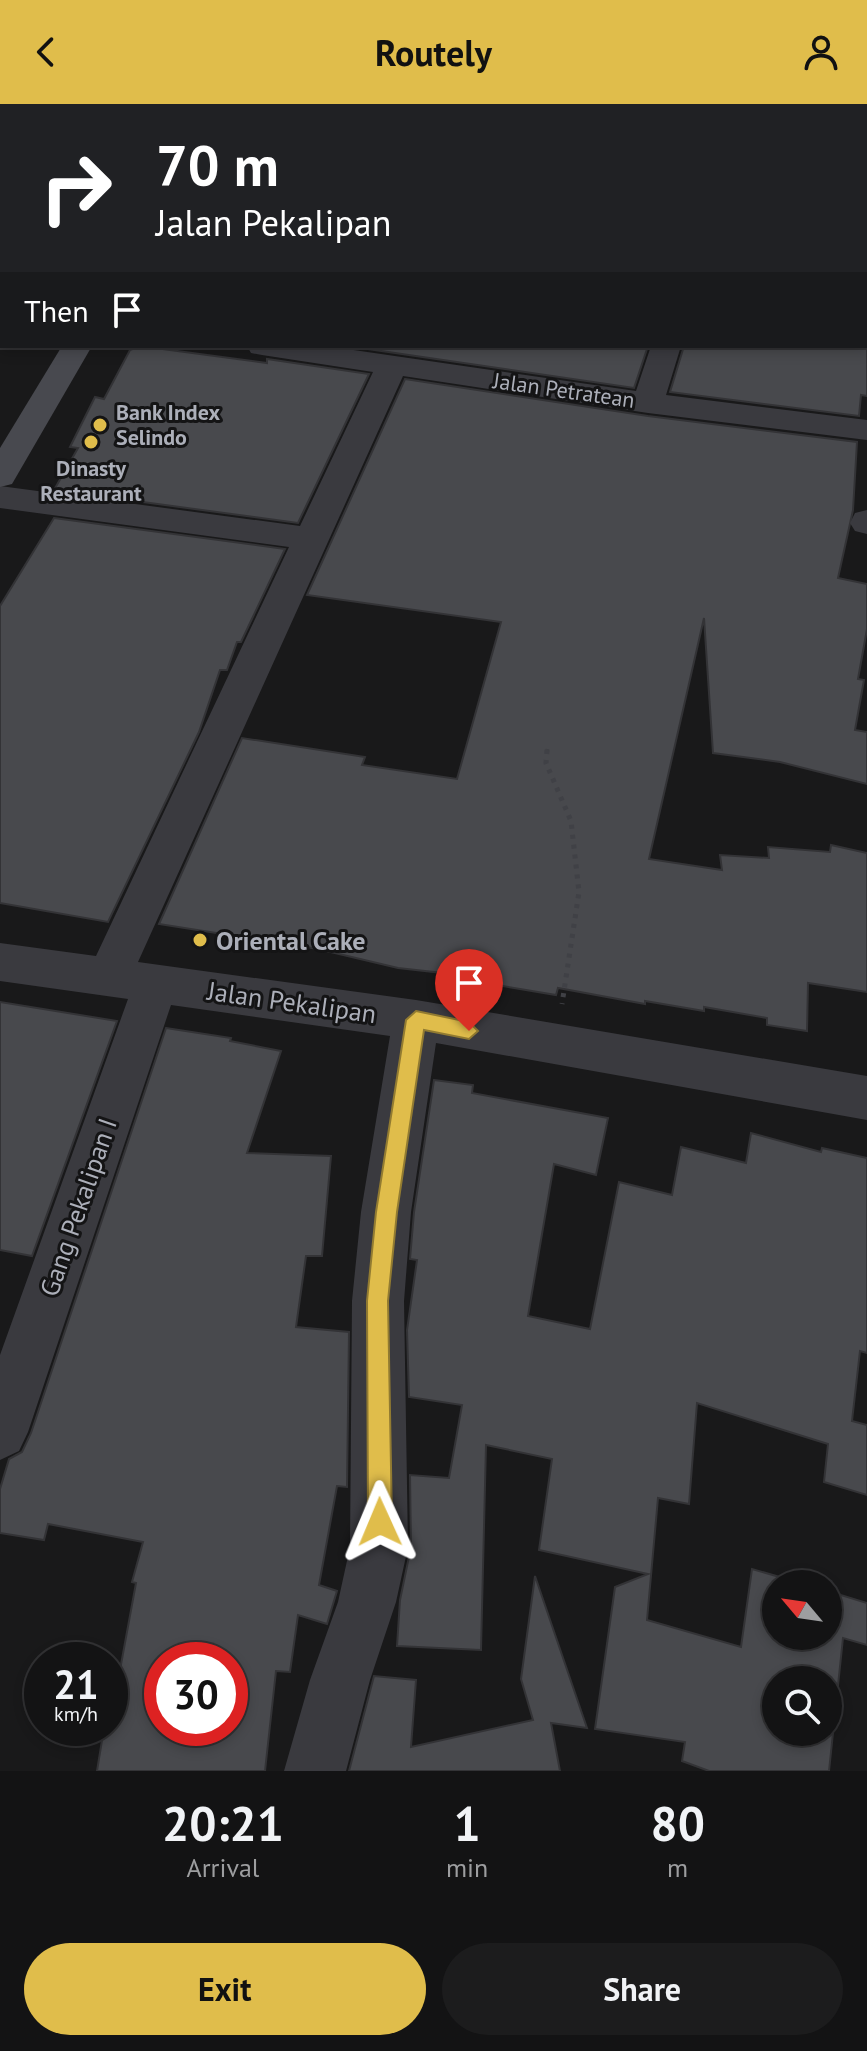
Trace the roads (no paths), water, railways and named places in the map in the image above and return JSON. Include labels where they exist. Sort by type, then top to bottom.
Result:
[{"type":"main road","points":[[0,476],[76,348]]},
{"type":"street","name":"Jalan Petratean","points":[[276,348],[648,403],[867,430]]},
{"type":"street","points":[[648,403],[665,348]]},
{"type":"street","name":"Gang Pekalipan I","points":[[0,1432],[133,979],[197,777],[313,539],[392,365]]},
{"type":"street","points":[[0,497],[313,539]]},
{"type":"street","name":"Jalan Pekalipan","points":[[0,962],[416,1020],[867,1098]]},
{"type":"street","points":[[315,1771],[340,1680],[367,1602],[379,1547],[378,1301],[386,1212],[416,1020]]},
{"type":"place","name":"Bank Index Selindo","points":[[100,425]]},
{"type":"place","name":"Dinasty Restaurant","points":[[91,442]]},
{"type":"place","name":"Oriental Cake","points":[[200,940]]}]
